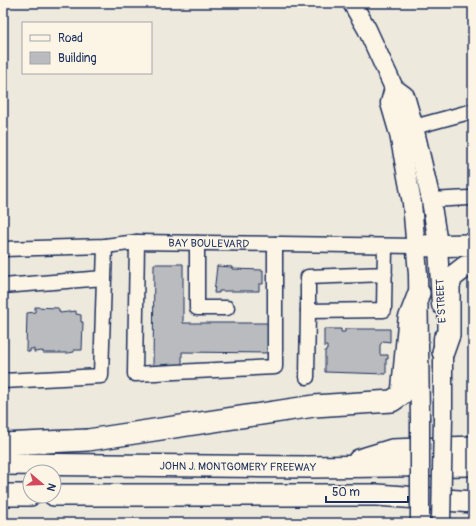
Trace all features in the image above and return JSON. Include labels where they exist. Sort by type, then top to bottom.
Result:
[{"type":"highway","points":[[415,246],[438,244],[473,245]]},
{"type":"highway","points":[[444,352],[449,335],[449,286],[452,277],[465,267],[473,265]]},
{"type":"highway","points":[[3,444],[88,440],[314,406],[392,401],[402,394],[409,319],[419,292]]},
{"type":"highway","points":[[338,467],[392,450],[473,447]]},
{"type":"highway","name":"JOHN J. MONTGOMERY FREEWAY","points":[[3,464],[338,467],[473,466]]},
{"type":"highway","points":[[3,496],[22,495]]},
{"type":"highway","points":[[62,495],[377,495],[473,502]]},
{"type":"main road","name":"E STREET","points":[[352,3],[367,29],[394,88],[405,96],[414,127],[431,200],[438,244],[444,352],[441,523]]},
{"type":"main road","name":"E STREET","points":[[394,88],[390,104],[407,173],[412,203],[419,292],[420,523]]},
{"type":"street","points":[[414,127],[473,111]]},
{"type":"street","points":[[431,200],[469,198]]},
{"type":"street","points":[[137,242],[135,374],[275,366],[275,244]]},
{"type":"street","name":"BAY BOULEVARD","points":[[3,248],[105,246],[137,242],[415,246]]},
{"type":"street","points":[[197,243],[197,308],[227,308]]},
{"type":"street","points":[[3,381],[101,376],[105,246]]},
{"type":"street","points":[[308,311],[384,310],[385,246]]},
{"type":"street","points":[[308,377],[308,277],[385,274]]},
{"type":"street","points":[[3,286],[104,278]]},
{"type":"building","points":[[154,264],[183,264],[183,323],[270,323],[270,353],[182,352],[182,370],[153,370]]},
{"type":"building","points":[[217,266],[232,267],[232,269],[263,270],[263,284],[259,284],[259,291],[219,291],[219,293],[214,293]]},
{"type":"building","points":[[35,307],[58,308],[60,313],[76,311],[76,314],[81,315],[81,322],[83,322],[82,350],[74,350],[74,352],[68,353],[43,353],[43,351],[34,352],[34,349],[30,349],[30,352],[26,350],[27,313],[35,312]]},
{"type":"building","points":[[324,329],[341,329],[341,332],[345,332],[345,329],[390,329],[390,342],[383,341],[380,345],[380,355],[388,355],[388,359],[386,359],[386,374],[325,372],[325,350],[327,350],[327,346],[324,346]]}]
